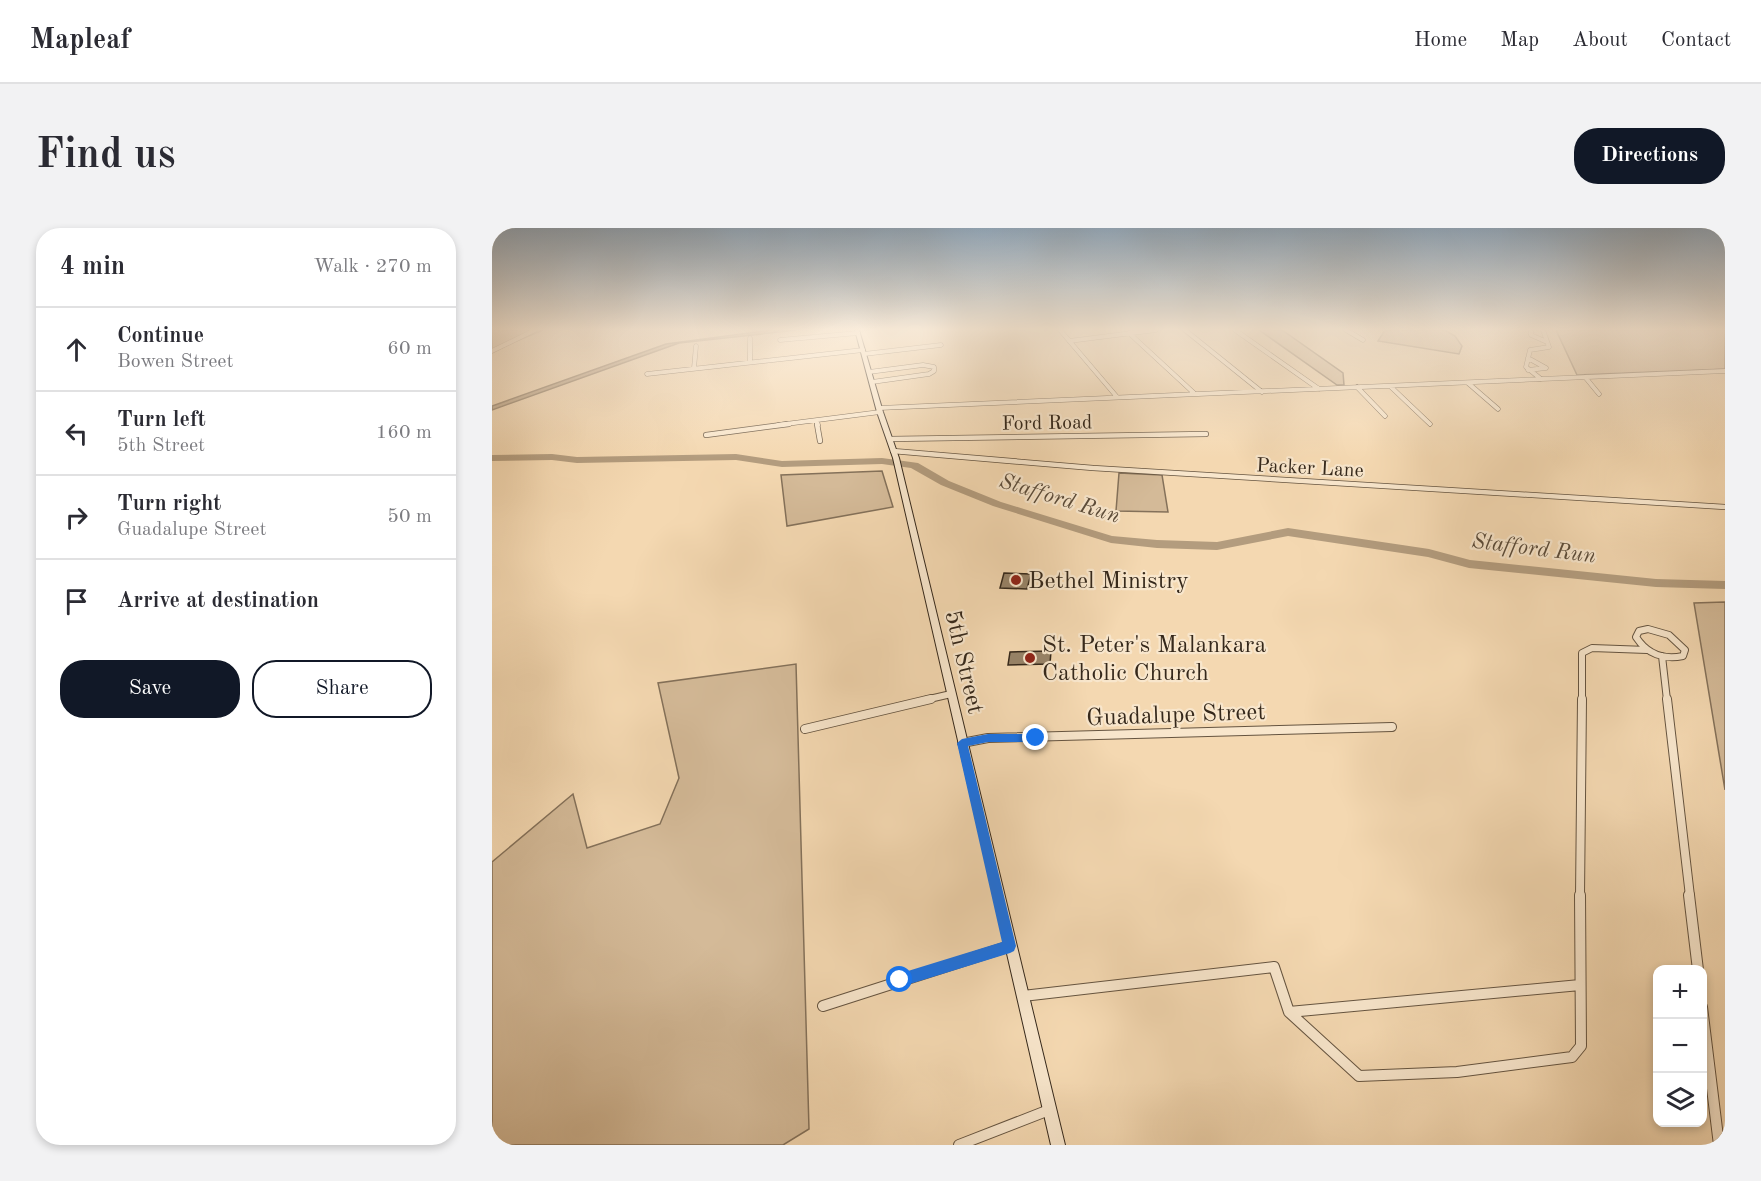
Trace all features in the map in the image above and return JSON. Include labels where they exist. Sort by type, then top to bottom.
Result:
[{"type":"main road","name":"5th Street","points":[[869,373],[897,464],[1058,1145]]},
{"type":"street","points":[[647,374],[656,373]]},
{"type":"street","points":[[872,382],[929,373]]},
{"type":"street","points":[[1096,373],[1117,398]]},
{"type":"street","points":[[1172,373],[1195,394]]},
{"type":"street","points":[[1238,373],[1262,392]]},
{"type":"street","points":[[1296,373],[1319,389]]},
{"type":"street","points":[[1532,373],[1541,379]]},
{"type":"street","points":[[706,435],[817,421],[879,410],[1683,373]]},
{"type":"street","points":[[1585,377],[1599,394]]},
{"type":"street","points":[[1468,383],[1498,409]]},
{"type":"street","points":[[1390,386],[1430,424]]},
{"type":"street","points":[[1357,387],[1385,416]]},
{"type":"street","points":[[817,421],[820,441]]},
{"type":"street","name":"Ford Road","points":[[890,439],[1206,434]]},
{"type":"street","name":"Packer Lane","points":[[893,450],[1126,471],[1725,507]]},
{"type":"street","points":[[1648,629],[1672,635],[1681,642],[1686,650],[1683,656],[1674,658],[1662,657],[1647,650],[1636,637],[1639,631],[1648,629]]},
{"type":"street","points":[[1023,996],[1274,967],[1289,1012],[1359,1076],[1457,1072],[1572,1057],[1581,1046],[1582,653],[1592,648],[1647,650]]},
{"type":"street","points":[[1662,657],[1698,965]]},
{"type":"street","points":[[805,729],[951,694]]},
{"type":"street","name":"Guadalupe Street","points":[[962,743],[988,738],[1392,727]]},
{"type":"street","points":[[823,1006],[1010,946]]},
{"type":"street","points":[[1289,1012],[1580,986]]},
{"type":"street","points":[[1703,1019],[1719,1145]]},
{"type":"street","points":[[959,1145],[1050,1110]]},
{"type":"shaded area","points":[[585,373],[596,373],[492,410],[492,406]]},
{"type":"shaded area","points":[[1320,373],[1343,373],[1344,385],[1337,385]]},
{"type":"shaded area","points":[[1576,373],[1631,373],[1577,375]]},
{"type":"shaded area","points":[[882,471],[893,507],[787,526],[781,475]]},
{"type":"shaded area","points":[[1119,473],[1162,475],[1168,512],[1116,511]]},
{"type":"shaded area","points":[[1725,602],[1725,790],[1694,603]]},
{"type":"shaded area","points":[[796,664],[809,1129],[783,1145],[492,1145],[492,862],[573,794],[587,848],[660,824],[679,778],[658,683]]},
{"type":"building","name":"Bethel Ministry","points":[[1004,573],[1031,574],[1027,589],[1000,588]]},
{"type":"building","name":"St. Peter's Malankara Catholic Church","points":[[1051,651],[1050,664],[1008,665],[1010,652]]},
{"type":"waterway","name":"Stafford Run","points":[[492,458],[552,457],[577,460],[736,457],[782,464],[882,461],[914,465],[945,483],[997,504],[1111,539],[1157,544],[1217,546],[1288,532],[1429,553],[1469,564],[1656,583],[1725,585]]},
{"type":"place","name":"Bethel Ministry","points":[[1016,580]]},
{"type":"place","name":"St. Peter's Malankara Catholic Church","points":[[1030,658]]},
{"type":"route","points":[[900,980],[1010,946],[962,743],[988,738],[1036,738]]}]
